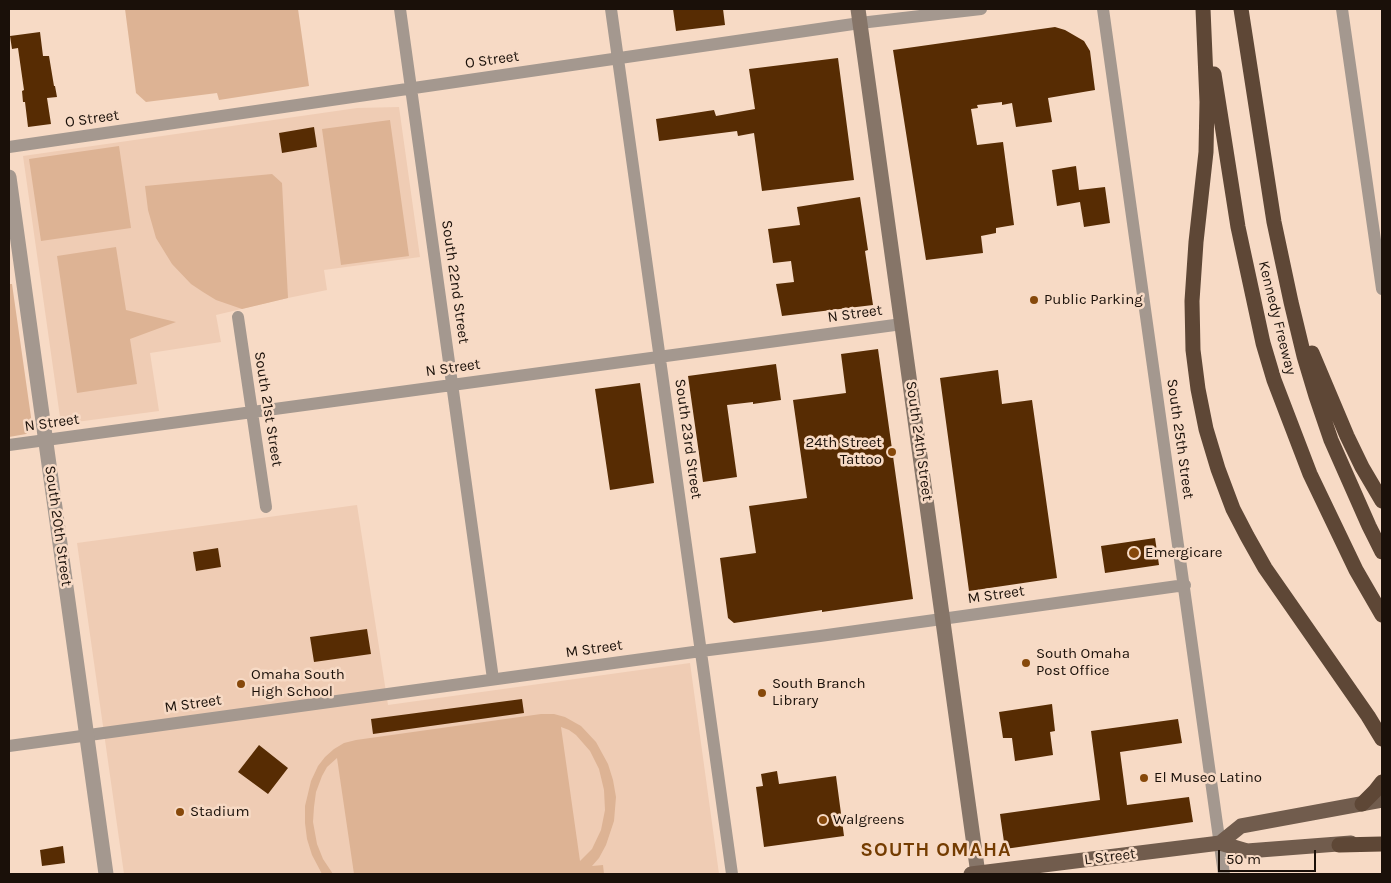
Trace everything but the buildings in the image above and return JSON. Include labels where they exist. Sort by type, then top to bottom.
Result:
[{"type":"highway","name":"Kennedy Freeway","points":[[1204,9],[1238,227],[1263,343],[1274,380],[1310,474],[1356,570],[1382,615]]},
{"type":"highway","points":[[1204,9],[1206,152],[1196,242],[1192,309],[1193,350],[1206,429],[1218,469],[1233,509],[1246,536],[1265,568],[1368,716],[1382,740]]},
{"type":"highway","name":"Kennedy Freeway","points":[[1241,9],[1274,222],[1291,302],[1316,396],[1331,440],[1382,552]]},
{"type":"highway","points":[[1247,9],[1248,54]]},
{"type":"highway","points":[[1291,302],[1347,436],[1382,501]]},
{"type":"highway","points":[[1362,804],[1375,792],[1382,782]]},
{"type":"highway","points":[[1339,845],[1382,844]]},
{"type":"main road","name":"South 24th Street","points":[[859,16],[943,619],[976,874]]},
{"type":"main road","points":[[1220,844],[1241,826],[1382,800]]},
{"type":"main road","name":"L Street","points":[[976,874],[1220,844],[1247,851],[1339,845],[1382,839]]},
{"type":"street","name":"South 22nd Street","points":[[400,9],[493,679]]},
{"type":"street","name":"South 23rd Street","points":[[611,9],[732,874]]},
{"type":"street","name":"O Street","points":[[9,147],[618,59],[859,16],[981,9]]},
{"type":"street","name":"South 25th Street","points":[[1103,9],[1224,874]]},
{"type":"street","points":[[1342,9],[1380,255],[1382,289]]},
{"type":"street","name":"South 20th Street","points":[[9,177],[106,874]]},
{"type":"street","name":"South 21st Street","points":[[238,317],[266,507]]},
{"type":"street","name":"N Street","points":[[9,445],[902,324]]},
{"type":"street","name":"M Street","points":[[9,746],[1184,585]]},
{"type":"shaded area","points":[[125,9],[298,9],[309,86],[219,100],[217,93],[146,102],[136,93]]},
{"type":"shaded area","points":[[399,107],[420,257],[324,270],[327,290],[216,315],[221,342],[150,353],[159,411],[61,424],[23,156],[357,108]]},
{"type":"shaded area","points":[[390,120],[409,256],[341,265],[322,129]]},
{"type":"shaded area","points":[[119,146],[131,228],[41,241],[29,159]]},
{"type":"shaded area","points":[[272,174],[282,183],[288,298],[242,309],[216,300],[203,292],[191,284],[172,264],[156,238],[148,210],[145,186]]},
{"type":"shaded area","points":[[116,247],[126,310],[176,322],[130,339],[137,384],[77,393],[57,256]]},
{"type":"shaded area","points":[[9,284],[12,284],[32,424],[31,430],[26,434],[9,437]]},
{"type":"shaded area","name":"Omaha South High School","points":[[357,505],[388,705],[690,663],[719,874],[124,874],[77,543]]},
{"type":"shaded area","points":[[541,714],[554,714],[565,717],[581,726],[596,742],[608,764],[613,780],[616,797],[614,821],[606,845],[592,866],[603,865],[604,874],[354,874],[337,758],[327,767],[322,776],[316,792],[314,807],[313,822],[317,844],[323,859],[333,874],[322,874],[312,855],[305,823],[305,806],[311,781],[318,766],[325,757],[344,743]],"holes":[[[561,727],[569,730],[590,751],[599,769],[604,790],[605,810],[601,830],[592,849],[580,861]]]},
{"type":"place","name":"Public Parking","points":[[1034,300]]},
{"type":"place","name":"24th Street Tattoo","points":[[892,452]]},
{"type":"place","name":"Emergicare","points":[[1134,553]]},
{"type":"place","name":"South Omaha Post Office","points":[[1026,663]]},
{"type":"place","name":"Omaha South High School","points":[[241,684]]},
{"type":"place","name":"South Branch Library","points":[[762,693]]},
{"type":"place","name":"El Museo Latino","points":[[1144,778]]},
{"type":"place","name":"Stadium","points":[[180,812]]},
{"type":"place","name":"Walgreens","points":[[823,820]]},
{"type":"district","name":"SOUTH OMAHA","points":[[936,850]]}]
